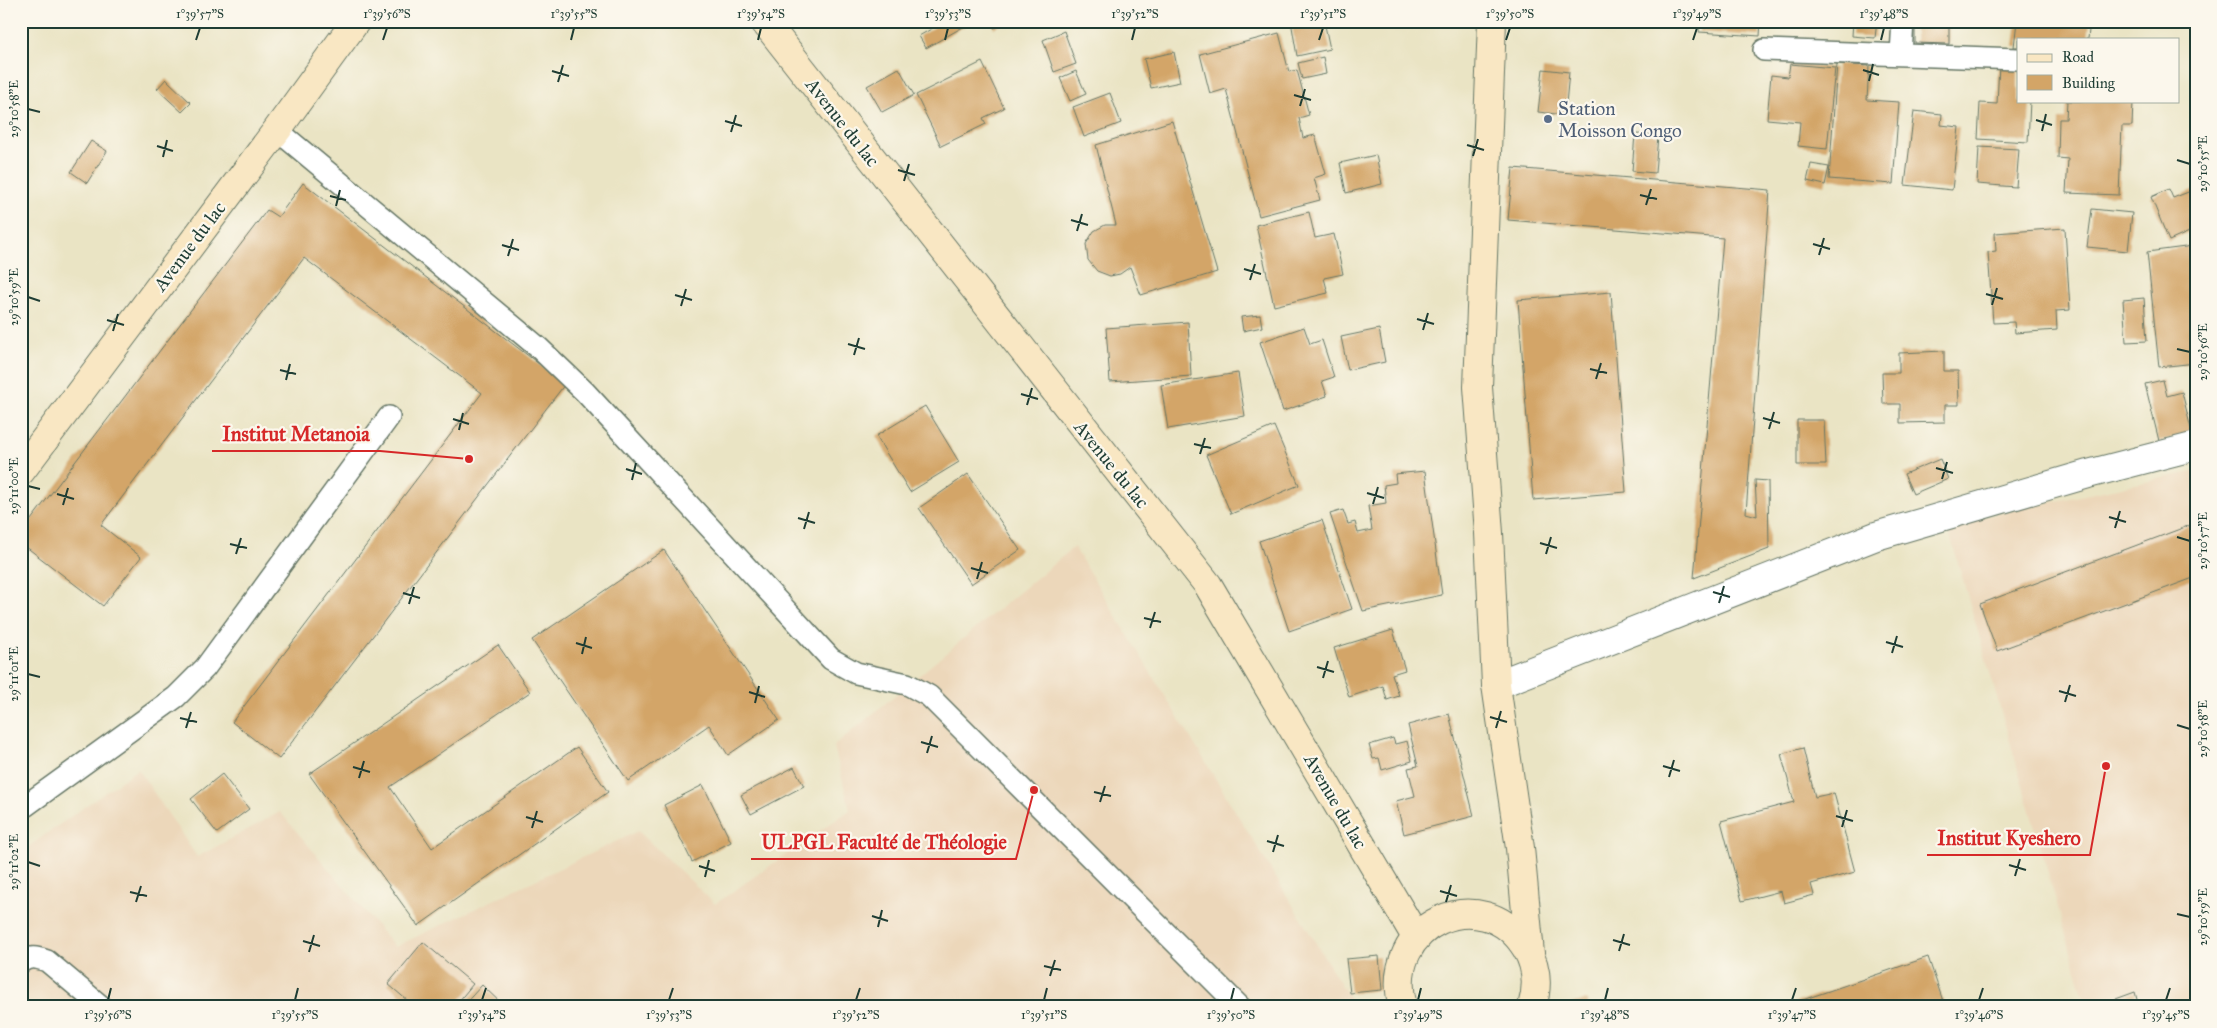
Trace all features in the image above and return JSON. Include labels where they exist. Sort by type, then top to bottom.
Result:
[{"type":"main road","name":"Avenue du lac","points":[[21,470],[277,130],[356,21]]},
{"type":"main road","name":"Avenue du lac","points":[[764,21],[1208,585],[1416,937]]},
{"type":"main road","points":[[1492,21],[1478,387],[1496,685],[1520,848],[1530,954],[1536,973],[1536,993],[1532,1007]]},
{"type":"main road","points":[[1403,1007],[1399,992],[1399,972],[1405,954],[1416,937],[1431,924],[1449,916],[1468,914],[1488,916],[1506,925],[1520,938],[1530,954]]},
{"type":"street","points":[[1496,685],[1876,536],[2088,474],[2196,446]]},
{"type":"lane","points":[[1901,54],[1903,21]]},
{"type":"lane","points":[[1764,50],[2017,59]]},
{"type":"lane","points":[[277,130],[539,348],[578,385],[831,659],[856,673],[907,684],[929,696],[1240,1007]]},
{"type":"lane","points":[[21,809],[176,697],[205,668],[389,417]]},
{"type":"lane","points":[[21,962],[25,959],[36,957],[48,961],[102,1007]]},
{"type":"shaded area","points":[[2196,471],[2196,1007],[2087,1007],[1947,525]]},
{"type":"shaded area","points":[[1074,547],[1355,1007],[21,1007],[21,852],[138,769],[197,857],[280,812],[395,947],[638,831],[715,904],[850,810],[834,746]]},
{"type":"building","points":[[945,21],[969,21],[970,23],[926,48],[919,36]]},
{"type":"building","points":[[992,21],[1009,21],[994,28]]},
{"type":"building","points":[[1291,21],[1324,21],[1330,49],[1297,56]]},
{"type":"building","points":[[1628,21],[1651,21],[1650,25]]},
{"type":"building","points":[[1700,21],[1761,21],[1760,36],[1699,32]]},
{"type":"building","points":[[1853,21],[1877,21],[1875,38],[1852,36]]},
{"type":"building","points":[[2017,21],[2090,21],[2088,38],[2017,38],[2017,47],[2014,47]]},
{"type":"building","points":[[1915,23],[1949,24],[1949,44],[1915,43]]},
{"type":"building","points":[[1064,31],[1076,64],[1054,72],[1043,40]]},
{"type":"building","points":[[1279,33],[1289,72],[1297,70],[1309,115],[1299,118],[1303,138],[1315,135],[1326,174],[1314,178],[1320,200],[1259,216],[1226,89],[1210,94],[1200,54]]},
{"type":"building","points":[[1174,52],[1180,82],[1151,88],[1144,59]]},
{"type":"building","points":[[1323,57],[1326,74],[1302,79],[1298,63]]},
{"type":"building","points":[[982,62],[1004,108],[983,118],[986,124],[941,146],[916,95]]},
{"type":"building","points":[[1790,64],[1835,68],[1827,149],[1798,146],[1800,122],[1767,119],[1771,75],[1788,77]]},
{"type":"building","points":[[1837,64],[1869,66],[1867,100],[1899,102],[1893,184],[1829,179]]},
{"type":"building","points":[[1999,64],[2017,65],[2017,102],[2030,102],[2028,142],[1978,139],[1980,103],[1997,104]]},
{"type":"building","points":[[899,68],[914,95],[882,112],[867,86]]},
{"type":"building","points":[[1543,69],[1569,72],[1565,115],[1538,112]]},
{"type":"building","points":[[1076,71],[1086,94],[1070,101],[1060,78]]},
{"type":"building","points":[[166,79],[191,103],[182,112],[157,89]]},
{"type":"building","points":[[1110,93],[1121,123],[1084,137],[1073,107]]},
{"type":"building","points":[[2067,102],[2133,102],[2132,126],[2122,126],[2119,195],[2066,193],[2068,159],[2058,158],[2059,119],[2066,119]]},
{"type":"building","points":[[1914,111],[1942,114],[1941,125],[1959,127],[1952,190],[1905,185]]},
{"type":"building","points":[[1172,121],[1217,272],[1141,295],[1130,267],[1120,274],[1110,276],[1097,271],[1088,260],[1086,244],[1094,231],[1105,225],[1116,225],[1096,145]]},
{"type":"building","points":[[1635,134],[1658,135],[1655,173],[1632,171]]},
{"type":"building","points":[[91,141],[107,151],[87,183],[71,172]]},
{"type":"building","points":[[1979,147],[2019,149],[2016,187],[1977,184]]},
{"type":"building","points":[[1376,155],[1382,184],[1346,193],[1340,163]]},
{"type":"building","points":[[1811,164],[1829,167],[1825,185],[1807,181]]},
{"type":"building","points":[[1513,168],[1770,190],[1746,513],[1757,516],[1755,480],[1768,481],[1769,549],[1694,578],[1723,238],[1508,220]]},
{"type":"building","points":[[303,183],[565,384],[279,759],[232,722],[482,393],[304,258],[101,525],[141,557],[103,606],[21,543],[21,533],[267,210],[278,217]]},
{"type":"building","points":[[2169,189],[2173,198],[2196,189],[2196,229],[2169,241],[2151,197]]},
{"type":"building","points":[[2092,209],[2132,213],[2128,251],[2087,247]]},
{"type":"building","points":[[1309,212],[1315,238],[1334,234],[1343,274],[1324,278],[1328,293],[1274,306],[1256,225]]},
{"type":"building","points":[[2065,228],[2070,310],[2056,311],[2057,330],[2015,333],[2014,322],[1993,323],[1988,252],[1996,251],[1995,233]]},
{"type":"building","points":[[2193,246],[2196,262],[2196,363],[2159,367],[2147,252]]},
{"type":"building","points":[[1611,292],[1626,492],[1533,500],[1518,300]]},
{"type":"building","points":[[2144,298],[2147,341],[2126,342],[2123,300]]},
{"type":"building","points":[[1260,315],[1262,327],[1243,331],[1241,317]]},
{"type":"building","points":[[1188,322],[1191,376],[1110,382],[1106,328]]},
{"type":"building","points":[[1304,327],[1310,344],[1322,340],[1334,377],[1322,381],[1327,396],[1283,411],[1260,342]]},
{"type":"building","points":[[1379,329],[1385,362],[1348,370],[1341,337]]},
{"type":"building","points":[[1944,351],[1944,371],[1958,371],[1959,405],[1945,405],[1945,422],[1900,423],[1900,404],[1883,404],[1882,373],[1899,373],[1899,353]]},
{"type":"building","points":[[1238,373],[1245,416],[1168,429],[1161,385]]},
{"type":"building","points":[[2163,380],[2167,396],[2182,392],[2192,433],[2159,441],[2145,384]]},
{"type":"building","points":[[925,406],[959,462],[910,492],[876,436]]},
{"type":"building","points":[[1797,420],[1824,420],[1826,465],[1797,465]]},
{"type":"building","points":[[1274,426],[1299,485],[1231,514],[1206,455]]},
{"type":"building","points":[[1940,459],[1948,479],[1913,494],[1904,474]]},
{"type":"building","points":[[1425,471],[1442,595],[1363,611],[1330,514],[1343,510],[1348,524],[1355,522],[1358,533],[1372,530],[1368,506],[1386,503],[1384,485],[1396,483],[1395,474]]},
{"type":"building","points":[[968,474],[1020,550],[971,584],[919,508]]},
{"type":"building","points":[[1322,520],[1352,609],[1289,631],[1259,541]]},
{"type":"building","points":[[2196,523],[2196,577],[1997,651],[1980,604]]},
{"type":"building","points":[[664,550],[779,720],[728,755],[709,725],[628,781],[532,640]]},
{"type":"building","points":[[1393,630],[1405,670],[1392,674],[1399,696],[1387,700],[1383,686],[1349,697],[1334,648]]},
{"type":"building","points":[[498,645],[530,692],[390,787],[432,848],[577,747],[608,792],[418,926],[309,774]]},
{"type":"building","points":[[1449,714],[1474,816],[1404,834],[1396,801],[1415,796],[1408,768],[1418,766],[1408,725]]},
{"type":"building","points":[[1393,738],[1395,744],[1407,741],[1412,761],[1382,770],[1379,758],[1373,759],[1369,745]]},
{"type":"building","points":[[1803,748],[1815,797],[1834,793],[1855,872],[1811,884],[1814,895],[1784,903],[1781,891],[1742,901],[1721,821],[1794,802],[1781,754]]},
{"type":"building","points":[[794,767],[804,786],[751,814],[741,795]]},
{"type":"building","points":[[222,774],[249,809],[217,833],[191,799]]},
{"type":"building","points":[[703,785],[731,842],[692,862],[664,805]]},
{"type":"building","points":[[423,942],[473,984],[454,1007],[415,1007],[388,984]]},
{"type":"building","points":[[1379,956],[1382,990],[1350,993],[1346,959]]},
{"type":"building","points":[[1928,957],[1945,1007],[1785,1007],[1785,1006]]},
{"type":"building","points":[[482,985],[505,1007],[462,1007]]},
{"type":"building","points":[[2135,992],[2139,1007],[2094,1007]]},
{"type":"building","points":[[1587,1000],[1589,1007],[1570,1007],[1570,1004]]},
{"type":"place","name":"Station Moisson Congo","points":[[1548,119]]},
{"type":"place","name":"Institut Metanoia","points":[[469,459]]},
{"type":"place","name":"Institut Kyeshero","points":[[2106,766]]},
{"type":"place","name":"ULPGL Faculté de Théologie","points":[[1034,790]]}]
